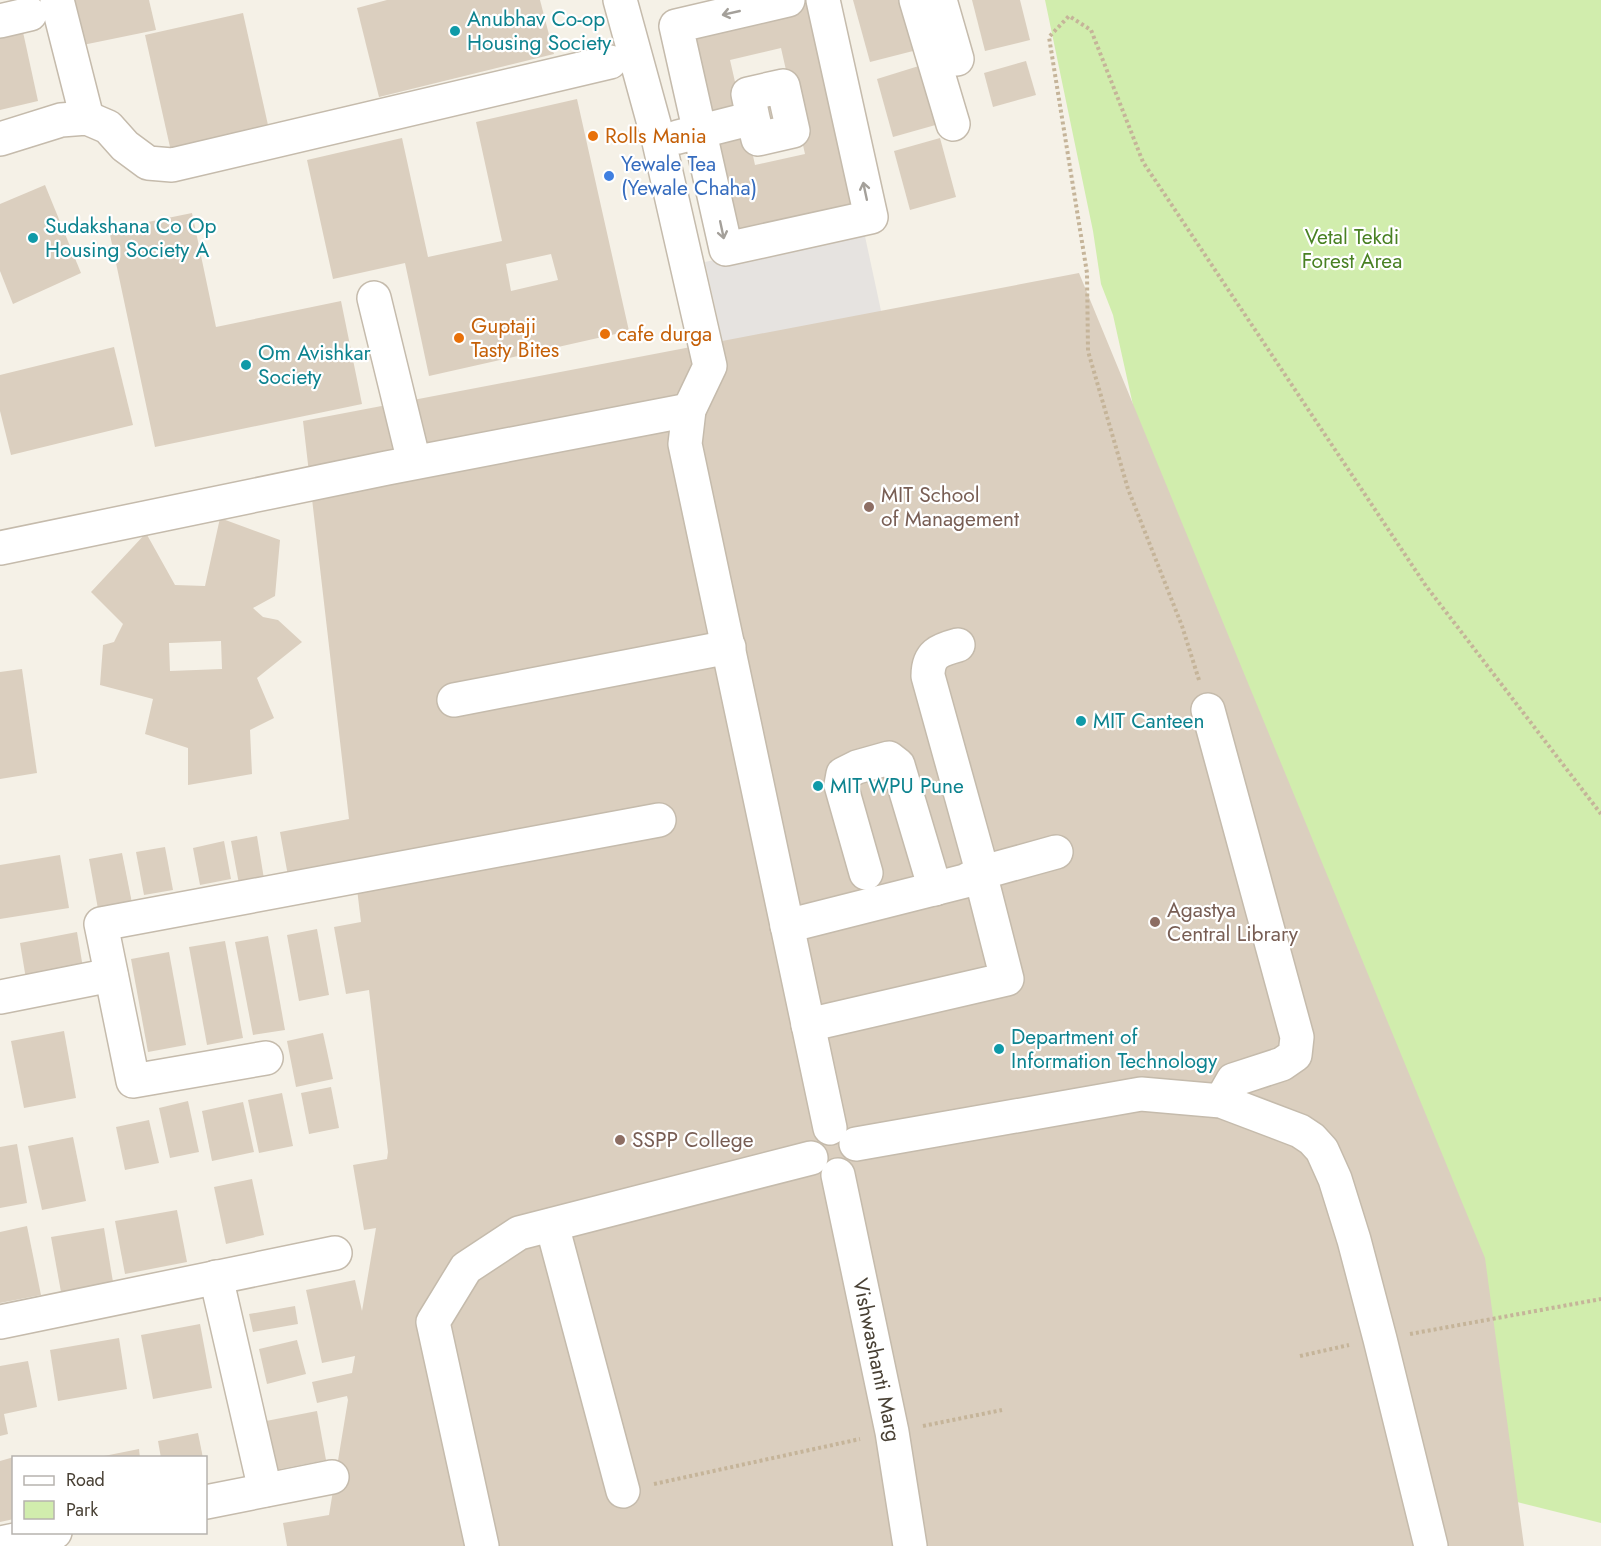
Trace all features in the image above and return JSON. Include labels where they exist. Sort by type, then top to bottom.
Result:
[{"type":"street","points":[[482,1546],[433,1322],[466,1268],[519,1233],[825,1167],[850,1169],[858,1151],[843,1136],[808,1025],[686,444],[689,410],[710,366],[659,142],[620,0]]},
{"type":"street","points":[[788,0],[676,26],[726,249],[871,217],[823,0]]},
{"type":"street","points":[[916,0],[963,120],[940,0]]},
{"type":"street","points":[[29,12],[74,119]]},
{"type":"street","points":[[0,139],[74,119],[108,127],[125,146],[148,164],[172,165],[610,62]]},
{"type":"street","points":[[659,142],[753,118]]},
{"type":"street","points":[[374,298],[414,462]]},
{"type":"street","points":[[0,548],[414,462],[689,410]]},
{"type":"street","points":[[808,1025],[1007,979],[980,873],[979,860],[928,676],[928,663],[940,650],[958,645]]},
{"type":"street","points":[[454,700],[729,647]]},
{"type":"street","points":[[1208,710],[1298,1037],[1295,1056],[1282,1064],[1233,1080],[1221,1101]]},
{"type":"street","points":[[866,873],[841,785],[843,774],[856,767],[889,758],[898,765],[935,889]]},
{"type":"street","points":[[266,1058],[133,1081],[101,924],[659,820]]},
{"type":"street","points":[[788,926],[965,881],[980,873],[1056,852]]},
{"type":"street","points":[[0,997],[111,975]]},
{"type":"street","points":[[825,1167],[811,1145],[818,1134],[843,1136],[1141,1094],[1221,1101],[1300,1131],[1322,1150],[1335,1179],[1348,1220],[1431,1546]]},
{"type":"street","name":"Vishwashanti Marg","points":[[825,1167],[892,1432],[910,1546]]},
{"type":"street","points":[[552,1225],[623,1491]]},
{"type":"street","points":[[0,1322],[334,1253]]},
{"type":"street","points":[[216,1277],[265,1490]]},
{"type":"street","points":[[207,1502],[332,1477]]},
{"type":"street","points":[[0,1544],[50,1534]]},
{"type":"path","points":[[1208,710],[1182,626],[1128,489],[1088,351],[1087,273],[1049,37],[1069,16],[1091,30],[1143,162],[1426,586],[1601,814]]},
{"type":"path","points":[[1300,1356],[1380,1339],[1601,1299]]},
{"type":"path","points":[[623,1491],[1002,1410]]},
{"type":"green space","name":"Vetal Tekdi Forest Area","points":[[1045,0],[1601,0],[1601,1523],[1437,1482],[1182,626],[1113,315],[1101,284],[1093,231]]},
{"type":"shaded area","points":[[863,227],[892,362],[735,397],[705,262]]},
{"type":"building","points":[[62,0],[149,0],[156,30],[73,47]]},
{"type":"building","name":"Anubhav Co-op Housing Society","points":[[387,0],[540,0],[554,54],[379,97],[357,8]]},
{"type":"building","points":[[853,0],[903,0],[917,50],[870,62]]},
{"type":"building","points":[[972,0],[1020,0],[1030,40],[985,51]]},
{"type":"building","points":[[813,3],[860,211],[729,240],[708,146],[749,137],[755,165],[805,154],[781,48],[730,60],[741,108],[701,116],[682,32]]},
{"type":"building","points":[[243,13],[270,134],[172,156],[145,35]]},
{"type":"building","points":[[23,32],[38,101],[0,110],[0,38]]},
{"type":"building","points":[[1026,61],[1036,95],[993,107],[984,73]]},
{"type":"building","points":[[922,65],[939,124],[893,137],[877,79]]},
{"type":"building","points":[[577,99],[629,331],[429,376],[405,263],[333,279],[307,160],[402,138],[428,257],[502,241],[476,122]],"holes":[[[551,254],[558,280],[511,291],[506,264]]]},
{"type":"building","points":[[940,138],[956,197],[910,210],[894,151]]},
{"type":"building","name":"Sudakshana Co Op Housing Society A","points":[[45,185],[81,273],[13,304],[0,271],[0,204]]},
{"type":"building","name":"Om Avishkar Society","points":[[192,213],[216,327],[341,301],[362,404],[155,447],[109,230]]},
{"type":"building","name":"MIT WPU Pune","points":[[1079,273],[1485,1258],[1524,1546],[287,1546],[283,1523],[329,1515],[348,1400],[347,1396],[317,1403],[312,1382],[352,1373],[355,1356],[322,1363],[306,1290],[355,1280],[362,1311],[376,1228],[364,1230],[353,1165],[387,1159],[388,1152],[369,990],[346,994],[334,927],[361,922],[354,864],[288,876],[280,832],[349,819],[303,421]]},
{"type":"building","points":[[114,347],[133,425],[11,455],[0,411],[0,375]]},
{"type":"building","points":[[220,518],[280,540],[275,596],[253,608],[263,617],[278,620],[302,642],[257,678],[274,718],[250,730],[252,774],[188,785],[188,748],[145,734],[153,699],[100,685],[103,645],[114,642],[123,624],[91,592],[146,533],[175,585],[205,586]],"holes":[[[221,641],[222,669],[170,671],[169,643]]]},
{"type":"building","points":[[22,669],[37,773],[0,779],[0,672]]},
{"type":"building","points":[[257,836],[264,879],[239,884],[231,841]]},
{"type":"building","points":[[224,841],[231,879],[200,885],[193,848]]},
{"type":"building","points":[[165,847],[173,890],[144,895],[136,852]]},
{"type":"building","points":[[122,853],[132,903],[98,909],[89,859]]},
{"type":"building","points":[[60,855],[69,908],[0,919],[0,865]]},
{"type":"building","points":[[317,929],[329,995],[299,1001],[287,935]]},
{"type":"building","points":[[77,932],[83,968],[26,979],[20,943]]},
{"type":"building","points":[[268,936],[285,1030],[253,1035],[235,942]]},
{"type":"building","points":[[225,941],[243,1038],[207,1045],[189,947]]},
{"type":"building","points":[[169,952],[186,1045],[148,1052],[131,959]]},
{"type":"building","points":[[64,1031],[76,1098],[24,1108],[11,1041]]},
{"type":"building","points":[[323,1033],[333,1079],[296,1087],[287,1041]]},
{"type":"building","points":[[331,1087],[339,1128],[309,1134],[301,1093]]},
{"type":"building","points":[[282,1093],[293,1146],[259,1153],[248,1100]]},
{"type":"building","points":[[188,1101],[199,1152],[170,1158],[159,1108]]},
{"type":"building","points":[[243,1102],[254,1152],[212,1161],[202,1111]]},
{"type":"building","points":[[149,1120],[159,1163],[125,1170],[116,1127]]},
{"type":"building","points":[[73,1137],[86,1201],[42,1210],[28,1146]]},
{"type":"building","points":[[17,1144],[27,1203],[0,1208],[0,1147]]},
{"type":"building","points":[[252,1179],[264,1235],[226,1244],[214,1187]]},
{"type":"building","points":[[177,1210],[187,1262],[125,1274],[115,1221]]},
{"type":"building","points":[[27,1226],[41,1295],[0,1303],[0,1232]]},
{"type":"building","points":[[104,1228],[113,1282],[61,1292],[51,1237]]},
{"type":"building","points":[[295,1306],[298,1324],[253,1332],[249,1314]]},
{"type":"building","points":[[200,1324],[212,1388],[153,1399],[141,1335]]},
{"type":"building","points":[[119,1338],[127,1389],[58,1401],[50,1350]]},
{"type":"building","points":[[297,1340],[306,1374],[267,1384],[259,1349]]},
{"type":"building","points":[[28,1361],[37,1407],[4,1414],[8,1434],[0,1436],[0,1366]]},
{"type":"building","points":[[317,1411],[326,1460],[275,1470],[266,1421]]},
{"type":"building","points":[[198,1433],[203,1456],[161,1456],[158,1441]]},
{"type":"building","points":[[139,1449],[140,1456],[104,1456]]},
{"type":"building","points":[[12,1458],[12,1519],[0,1522],[0,1461]]},
{"type":"place","name":"Anubhav Co-op Housing Society","points":[[455,31]]},
{"type":"place","name":"Rolls Mania","points":[[593,136]]},
{"type":"place","name":"Yewale Tea (Yewale Chaha)","points":[[609,176]]},
{"type":"place","name":"Sudakshana Co Op Housing Society A","points":[[33,238]]},
{"type":"place","name":"cafe durga","points":[[605,334]]},
{"type":"place","name":"Guptaji Tasty Bites","points":[[459,338]]},
{"type":"place","name":"Om Avishkar Society","points":[[246,365]]},
{"type":"place","name":"MIT School of Management","points":[[869,507]]},
{"type":"place","name":"MIT Canteen","points":[[1081,721]]},
{"type":"place","name":"MIT WPU Pune","points":[[818,786]]},
{"type":"place","name":"Agastya Central Library","points":[[1155,922]]},
{"type":"place","name":"Department of Information Technology","points":[[999,1049]]},
{"type":"place","name":"SSPP College","points":[[620,1140]]}]
